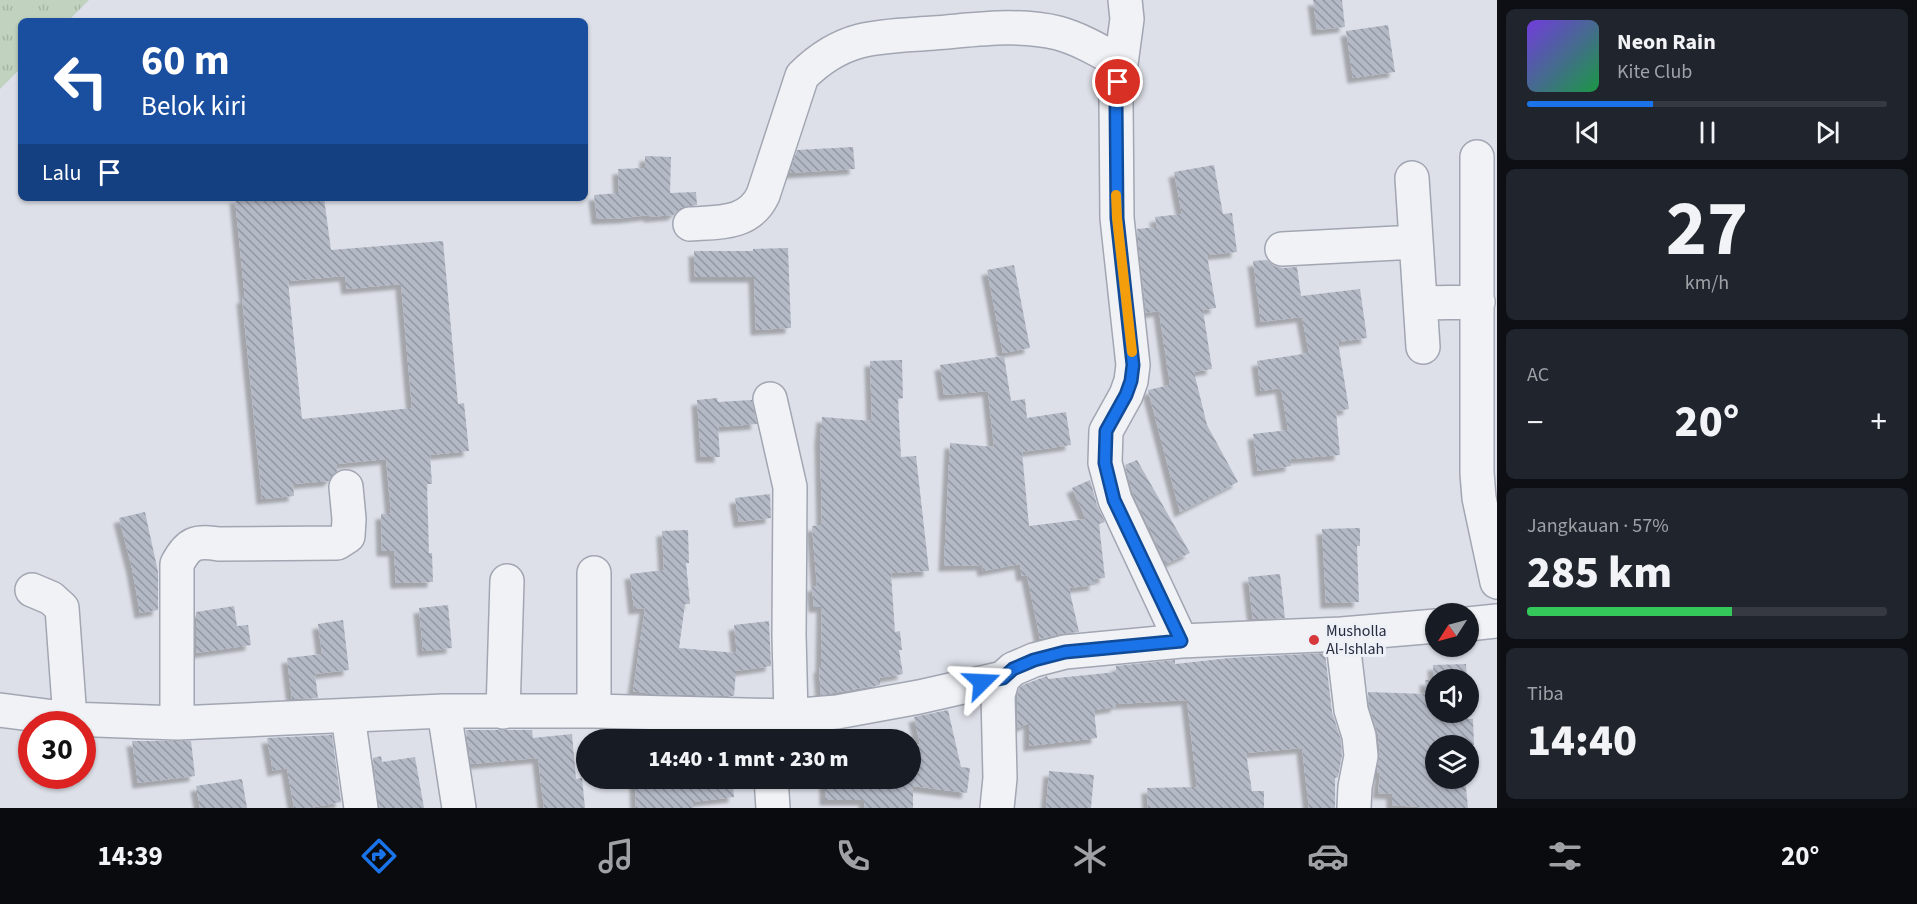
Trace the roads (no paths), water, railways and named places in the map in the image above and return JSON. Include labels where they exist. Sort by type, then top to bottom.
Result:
[{"type":"street","points":[[1125,0],[1127,19],[1116,101],[1117,218],[1133,365],[1126,395],[1106,431],[1105,463],[1114,500],[1181,641]]},
{"type":"street","points":[[690,224],[736,220],[752,211],[763,195],[802,76],[816,61],[859,41],[1013,28],[1057,33],[1082,41],[1120,62]]},
{"type":"street","points":[[1477,158],[1478,302],[1487,423],[1479,498],[1497,582]]},
{"type":"street","points":[[1412,178],[1423,347]]},
{"type":"street","points":[[1282,249],[1416,242]]},
{"type":"street","points":[[1420,303],[1478,302]]},
{"type":"street","points":[[770,399],[790,488],[789,635],[776,723]]},
{"type":"street","points":[[177,723],[177,564],[183,551],[203,541],[219,544],[337,543],[348,536],[346,487]]},
{"type":"street","points":[[594,573],[594,711]]},
{"type":"street","points":[[503,712],[507,581]]},
{"type":"street","points":[[33,590],[51,598],[62,608],[69,711]]},
{"type":"street","points":[[1479,623],[1497,621]]},
{"type":"street","points":[[96,720],[177,723],[444,711],[594,711],[776,723],[919,697],[1003,678],[1013,669],[1034,660],[1065,652],[1181,641],[1342,634],[1425,627]]},
{"type":"street","points":[[1342,634],[1351,710],[1359,736],[1361,756],[1355,787],[1354,808]]},
{"type":"street","points":[[997,808],[1000,778],[998,694],[1003,678]]},
{"type":"street","points":[[0,710],[18,712]]},
{"type":"street","points":[[444,711],[459,808]]},
{"type":"street","points":[[348,716],[361,808]]},
{"type":"street","points":[[772,789],[773,808]]},
{"type":"place","name":"Musholla Al-Ishlah","points":[[1314,640]]}]
